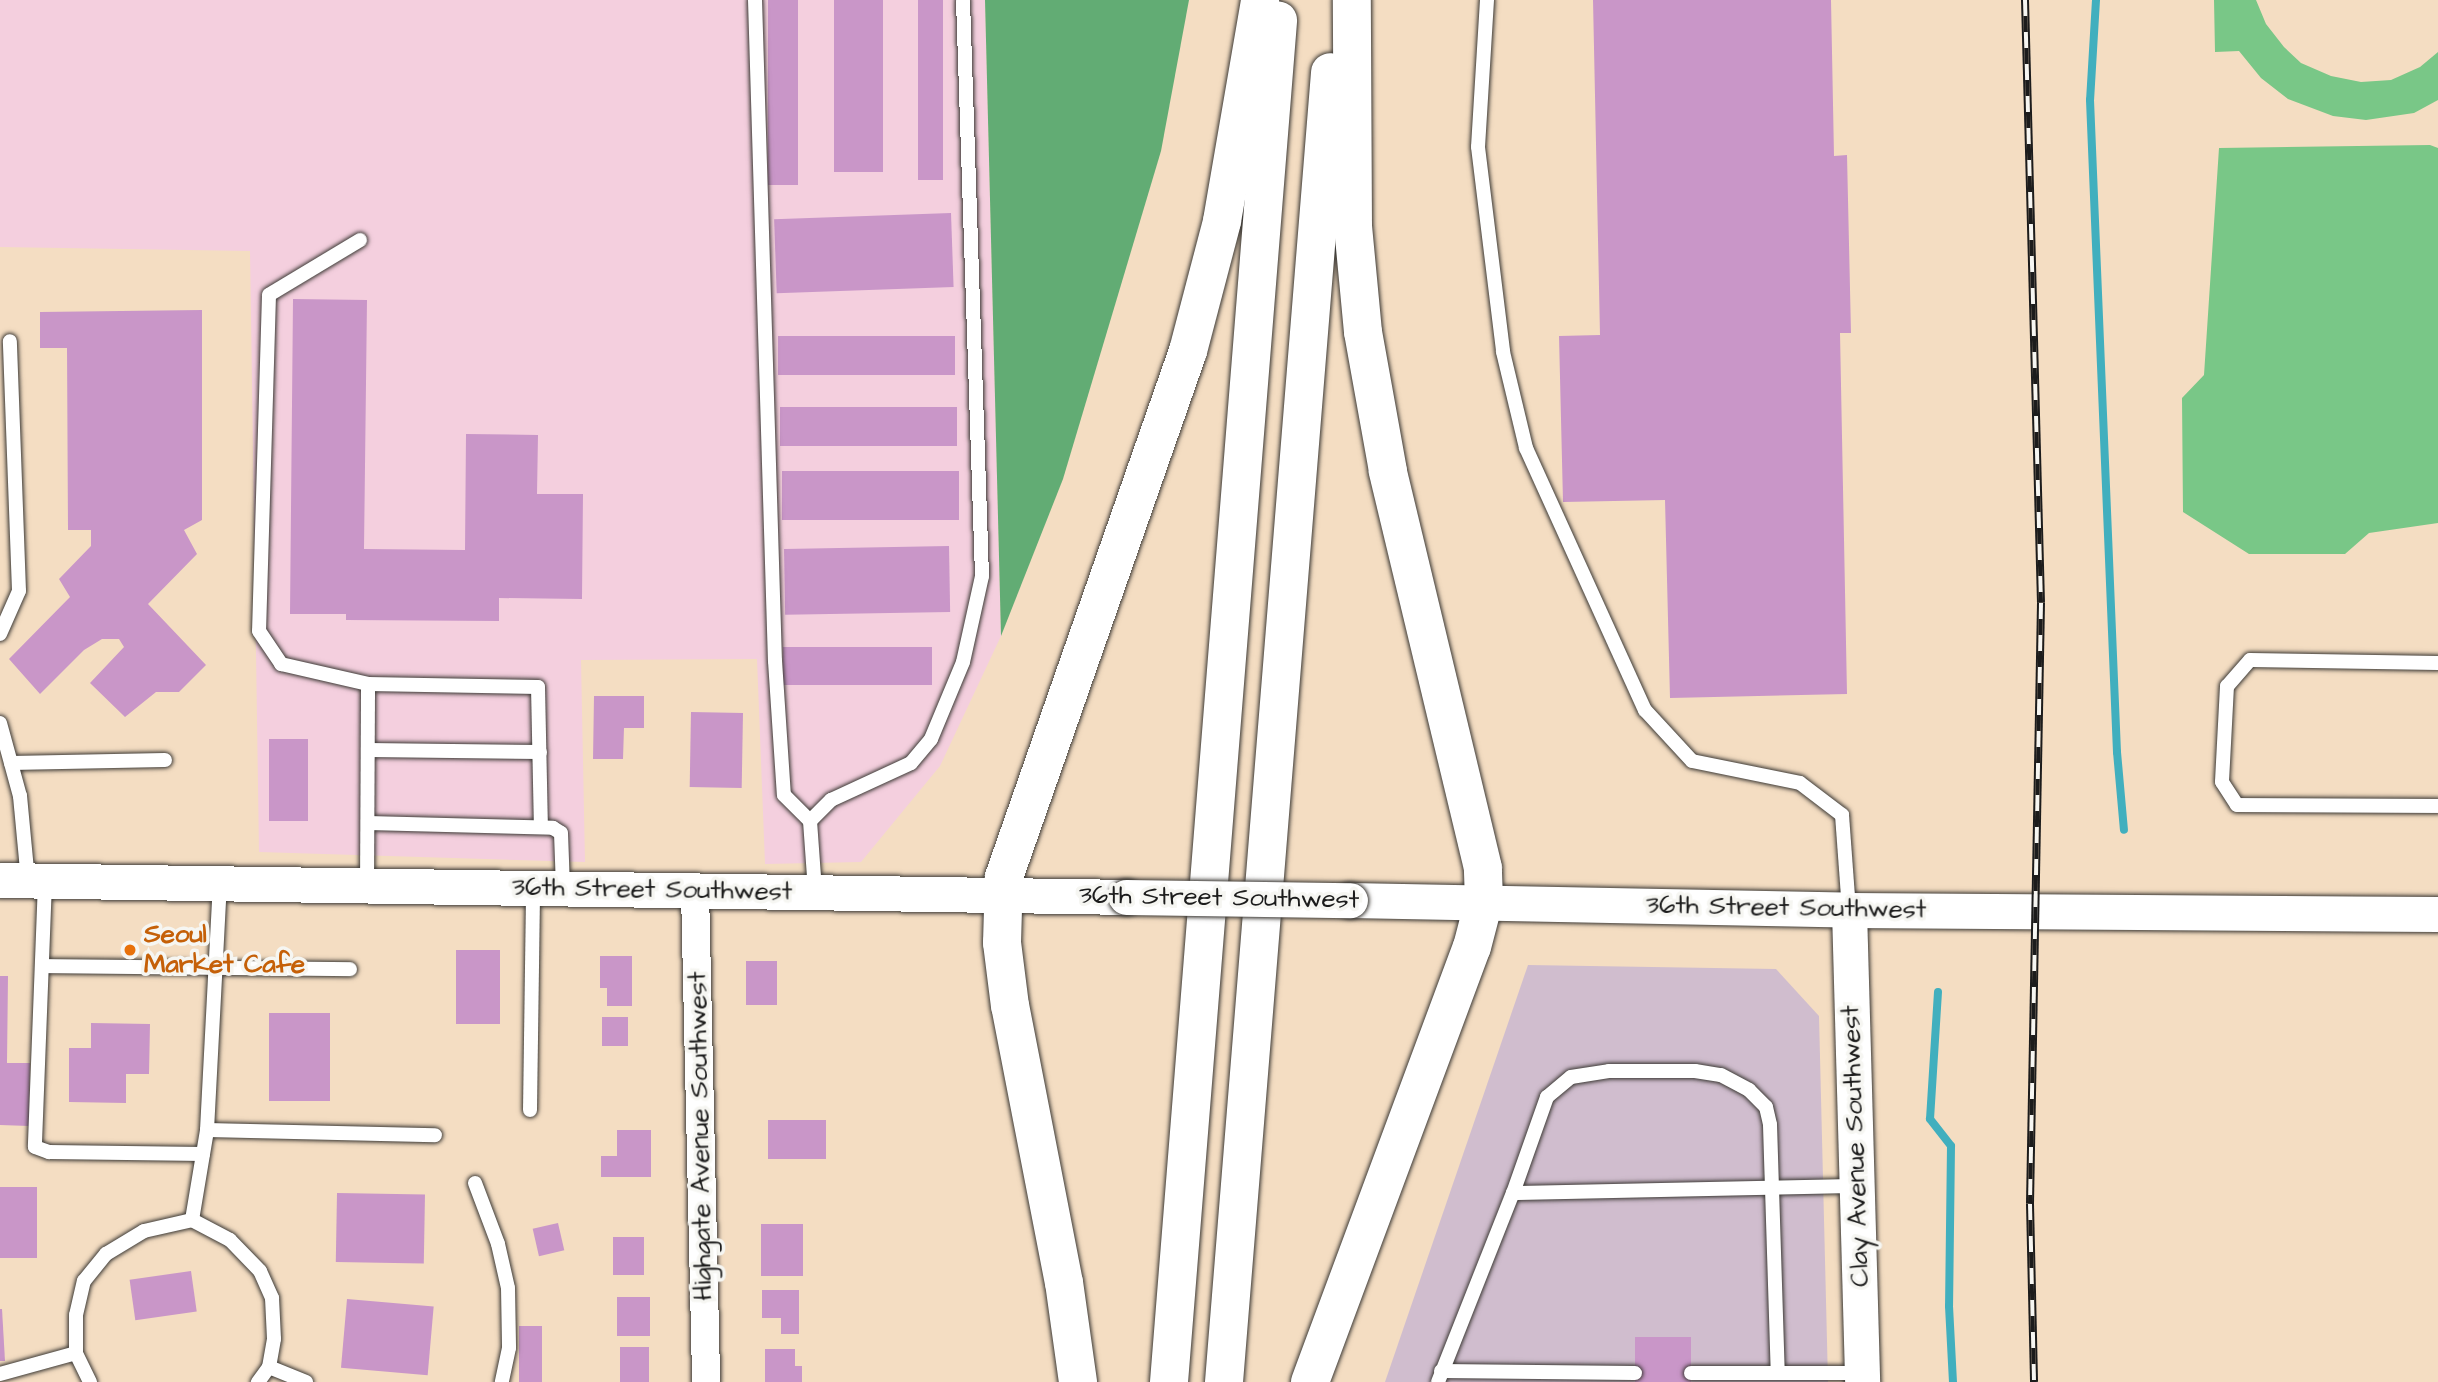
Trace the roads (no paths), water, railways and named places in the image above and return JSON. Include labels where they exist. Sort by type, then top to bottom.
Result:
[{"type":"highway","points":[[1079,1382],[1064,1283],[1010,1006],[1002,943],[1002,895],[1013,844],[1198,317],[1222,221],[1260,0]]},
{"type":"highway","points":[[1169,1382],[1280,0]]},
{"type":"highway","points":[[1224,1382],[1336,0]]},
{"type":"highway","points":[[1310,1382],[1472,947],[1484,901],[1481,859],[1394,497],[1368,371],[1353,226],[1352,0]]},
{"type":"street","name":"36th Street Southwest","points":[[24,880],[1484,901],[1849,911],[2438,914]]},
{"type":"street","name":"Highgate Avenue Southwest","points":[[695,891],[706,1382]]},
{"type":"street","name":"Clay Avenue Southwest","points":[[1849,911],[1862,1377]]},
{"type":"lane","points":[[755,0],[775,661],[784,795],[810,821],[815,892]]},
{"type":"lane","points":[[810,821],[831,800],[911,763],[931,739],[964,662],[982,576],[963,0]]},
{"type":"lane","points":[[1487,0],[1478,147],[1503,352],[1526,448],[1645,710],[1692,761],[1800,783],[1842,815],[1849,911]]},
{"type":"lane","points":[[360,240],[269,295],[259,631],[281,664],[369,684],[536,686],[540,689],[541,824]]},
{"type":"lane","points":[[0,634],[19,591],[10,341]]},
{"type":"lane","points":[[2438,663],[2250,660],[2227,687],[2222,782],[2237,806],[2438,806]]},
{"type":"lane","points":[[367,886],[369,684]]},
{"type":"lane","points":[[0,723],[20,796],[24,880],[41,966],[35,1147],[49,1152],[203,1154]]},
{"type":"lane","points":[[369,750],[540,752]]},
{"type":"lane","points":[[11,763],[165,760]]},
{"type":"lane","points":[[368,823],[541,824],[561,833],[548,888],[530,1110]]},
{"type":"lane","points":[[192,1220],[206,1130],[220,883]]},
{"type":"lane","points":[[41,966],[350,969]]},
{"type":"lane","points":[[1635,1373],[1439,1377],[1513,1193],[1547,1097],[1571,1077],[1609,1071],[1695,1071],[1721,1075],[1749,1090],[1766,1107],[1772,1190],[1778,1373]]},
{"type":"lane","points":[[206,1130],[435,1135]]},
{"type":"lane","points":[[475,1183],[498,1244],[508,1288],[509,1348],[502,1382]]},
{"type":"lane","points":[[1513,1193],[1772,1190],[1857,1186]]},
{"type":"lane","points":[[90,1382],[76,1353],[76,1314],[84,1281],[106,1254],[161,1225],[192,1220],[230,1240],[260,1271],[272,1298],[274,1339],[269,1367],[258,1382]]},
{"type":"lane","points":[[0,1374],[76,1353]]},
{"type":"lane","points":[[269,1367],[306,1382]]},
{"type":"lane","points":[[1690,1373],[1862,1377]]},
{"type":"waterway","points":[[2096,0],[2090,100],[2117,752],[2124,830]]},
{"type":"waterway","points":[[1938,992],[1930,1119],[1951,1146],[1949,1306],[1953,1382]]},
{"type":"railway","points":[[2025,0],[2041,603],[2030,1204],[2034,1382]]},
{"type":"place","name":"Seoul Market Cafe","points":[[130,950]]}]
